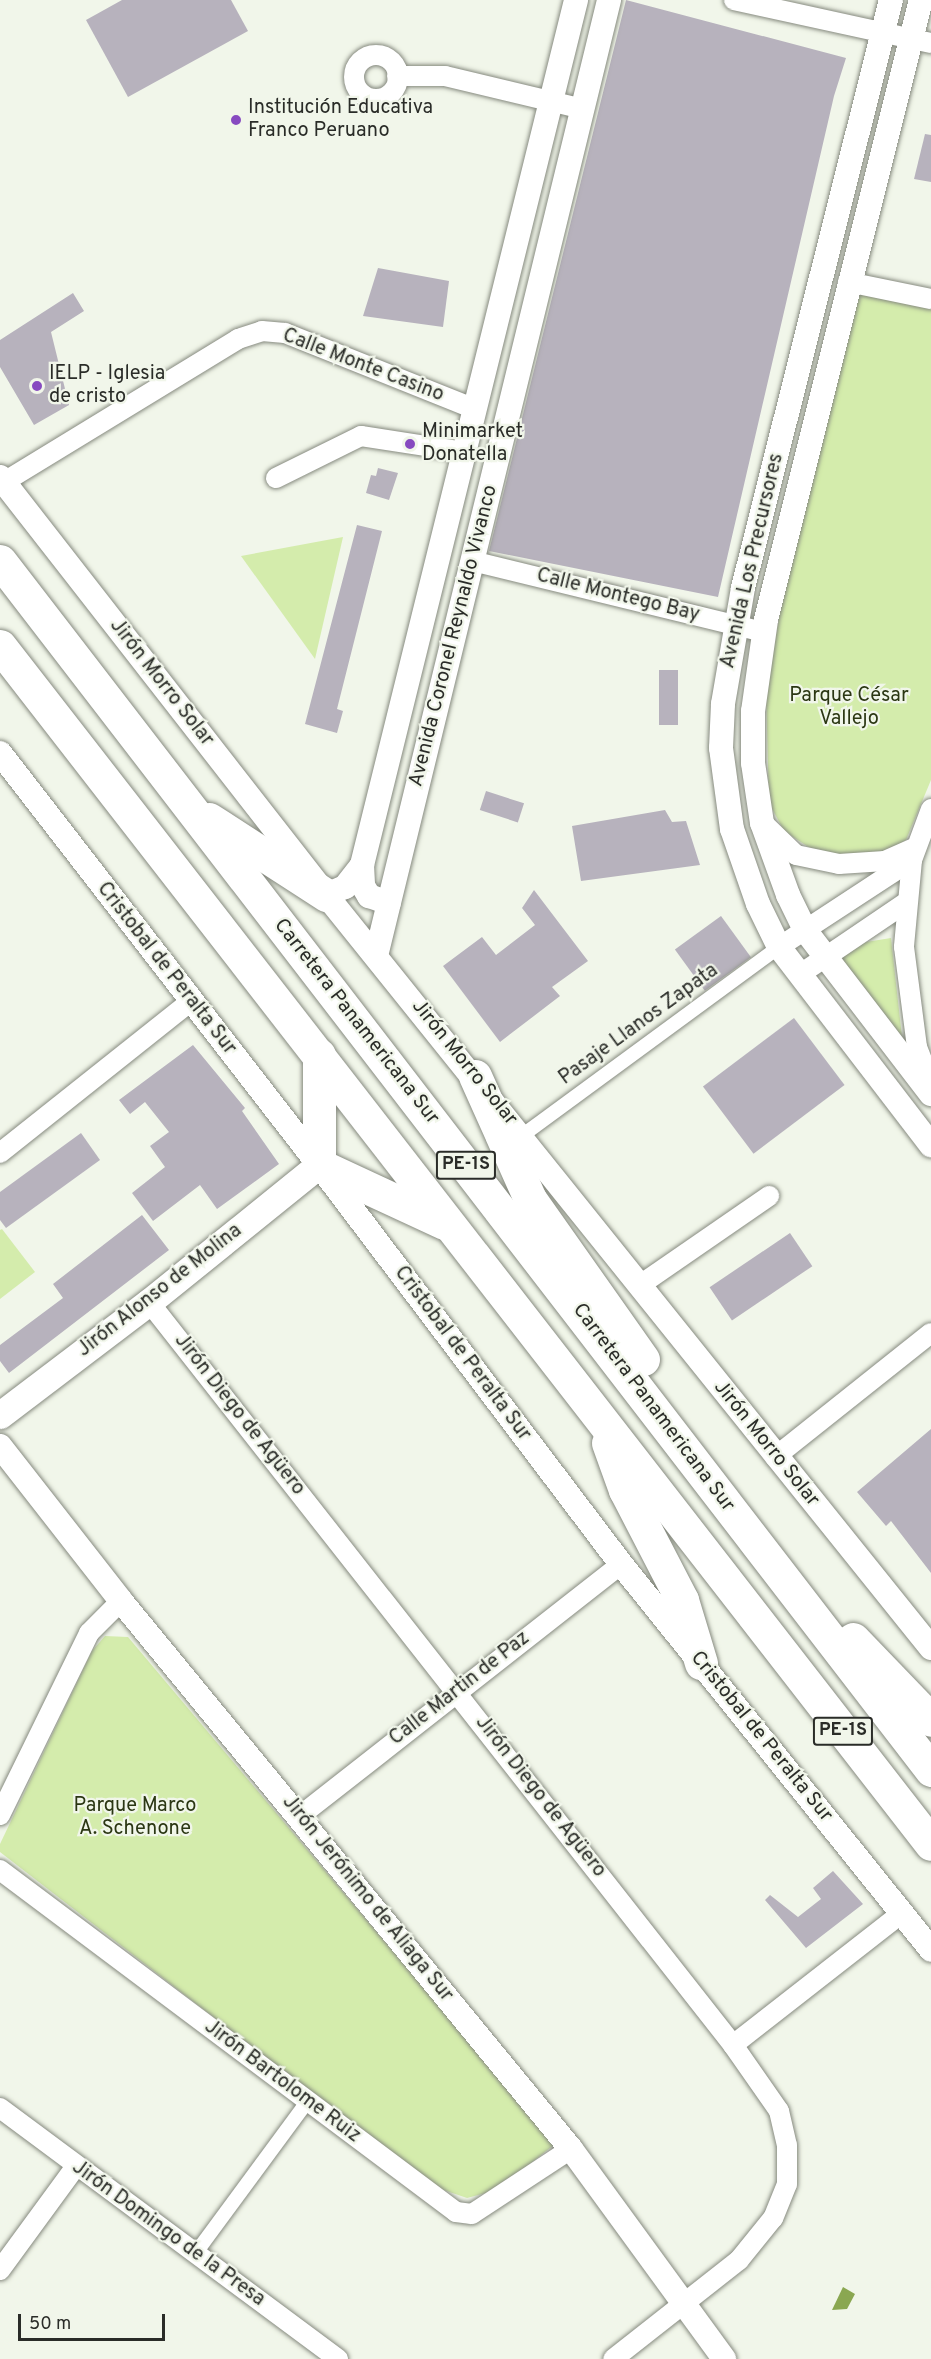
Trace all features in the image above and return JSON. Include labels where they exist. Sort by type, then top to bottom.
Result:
[{"type":"highway","name":"Carretera Panamericana Sur","points":[[0,561],[931,1770]]},
{"type":"highway","name":"PE-1S","points":[[0,646],[931,1844]]},
{"type":"highway","points":[[189,805],[326,895]]},
{"type":"highway","points":[[319,1055],[319,1165],[454,1228]]},
{"type":"highway","points":[[475,1076],[530,1199],[693,1430],[718,1493]]},
{"type":"highway","points":[[597,1413],[625,1490],[682,1599],[701,1663]]},
{"type":"highway","points":[[741,1524],[931,1720]]},
{"type":"main road","name":"Jirón Alonso de Molina","points":[[0,1415],[149,1302],[319,1165]]},
{"type":"street","name":"Avenida Coronel Reynaldo Vivanco","points":[[326,895],[345,887],[362,865],[576,0]]},
{"type":"street","name":"Avenida Coronel Reynaldo Vivanco","points":[[376,956],[609,0]]},
{"type":"street","points":[[734,0],[921,41]]},
{"type":"street","name":"Avenida Los Precursores","points":[[891,0],[735,625],[723,704],[724,783],[743,863],[779,947],[931,1145]]},
{"type":"street","name":"Avenida Los Precursores","points":[[921,0],[921,41],[848,282],[764,632],[753,711],[753,763],[762,823],[788,895],[805,930],[931,1094]]},
{"type":"street","points":[[397,76],[445,76],[583,109]]},
{"type":"street","points":[[848,282],[931,299]]},
{"type":"street","name":"Calle Monte Casino","points":[[2,479],[238,339],[262,331],[285,333],[475,409]]},
{"type":"street","points":[[276,478],[361,436],[464,452]]},
{"type":"street","name":"Jirón Morro Solar","points":[[2,479],[326,895],[523,1135],[775,1457],[931,1648]]},
{"type":"street","name":"Calle Montego Bay","points":[[472,561],[764,632]]},
{"type":"street","name":"Cristobal de Peralta Sur","points":[[0,753],[190,1002],[319,1165],[621,1564],[931,1950]]},
{"type":"street","points":[[931,809],[914,853],[904,947],[917,1047],[931,1083]]},
{"type":"street","points":[[762,823],[796,855],[830,863],[885,861],[914,853]]},
{"type":"street","points":[[779,947],[914,853]]},
{"type":"street","points":[[362,865],[363,886],[369,896],[389,903]]},
{"type":"street","points":[[799,975],[908,902]]},
{"type":"street","name":"Pasaje Llanos Zapata","points":[[523,1135],[779,947]]},
{"type":"street","points":[[0,1152],[190,1002]]},
{"type":"street","points":[[640,1285],[769,1196]]},
{"type":"street","name":"Jirón Diego de Agüero","points":[[149,1302],[458,1691],[733,2045],[779,2111],[787,2145],[787,2184],[773,2218],[739,2260],[685,2305]]},
{"type":"street","points":[[775,1457],[931,1333]]},
{"type":"street","name":"Jirón Jerónimo de Aliaga Sur","points":[[0,1446],[121,1600],[571,2149],[724,2359]]},
{"type":"street","name":"Calle Martin de Paz","points":[[300,1816],[621,1564]]},
{"type":"street","points":[[0,1815],[89,1634],[121,1600]]},
{"type":"street","name":"Jirón Bartolome Ruiz","points":[[0,1870],[308,2101],[465,2215],[571,2149]]},
{"type":"street","points":[[733,2045],[902,1913]]},
{"type":"street","points":[[195,2254],[308,2101]]},
{"type":"street","name":"Jirón Domingo de la Presa","points":[[0,2108],[338,2359]]},
{"type":"street","points":[[0,2270],[76,2166]]},
{"type":"street","points":[[613,2359],[685,2305]]},
{"type":"green space","name":"Parque César Vallejo","points":[[853,293],[931,307],[931,780],[906,840],[887,852],[856,856],[816,852],[784,831],[769,803],[766,691],[800,501]]},
{"type":"green space","points":[[343,537],[315,659],[241,556]]},
{"type":"green space","points":[[891,938],[904,1055],[839,959],[866,942]]},
{"type":"green space","points":[[2,1229],[35,1272],[0,1299],[0,1230]]},
{"type":"green space","name":"Parque Marco A. Schenone","points":[[105,1636],[128,1637],[555,2144],[497,2190],[467,2198],[432,2186],[0,1852],[0,1844],[92,1651]]},
{"type":"shaded area","points":[[843,2287],[855,2294],[847,2309],[832,2310]]},
{"type":"building","points":[[122,0],[231,0],[248,31],[128,97],[86,20]]},
{"type":"building","points":[[626,0],[846,58],[834,96],[718,597],[489,551]]},
{"type":"building","points":[[925,134],[931,135],[931,182],[914,179]]},
{"type":"building","points":[[378,268],[449,281],[443,327],[363,316]]},
{"type":"building","points":[[73,293],[84,311],[51,332],[69,405],[34,425],[0,367],[0,340]]},
{"type":"building","points":[[378,468],[398,473],[389,500],[366,493],[371,475],[376,476]]},
{"type":"building","points":[[357,525],[382,531],[337,709],[343,711],[337,733],[305,724]]},
{"type":"building","points":[[659,670],[678,670],[678,725],[659,725]]},
{"type":"building","points":[[486,791],[524,803],[518,822],[480,810]]},
{"type":"building","points":[[665,810],[672,822],[686,821],[700,865],[581,881],[572,826]]},
{"type":"building","points":[[534,890],[588,961],[552,987],[560,996],[500,1042],[443,966],[482,937],[496,955],[535,925],[522,908]]},
{"type":"building","points":[[721,916],[751,957],[705,991],[675,950]]},
{"type":"building","points":[[794,1018],[845,1085],[754,1154],[703,1087]]},
{"type":"building","points":[[193,1045],[245,1108],[242,1111],[279,1164],[217,1209],[200,1185],[153,1221],[132,1193],[165,1167],[150,1146],[169,1132],[145,1102],[130,1114],[119,1100]]},
{"type":"building","points":[[81,1133],[100,1160],[6,1228],[0,1220],[0,1192]]},
{"type":"building","points":[[142,1215],[169,1250],[9,1373],[0,1361],[0,1345],[63,1298],[53,1284]]},
{"type":"building","points":[[790,1233],[812,1266],[732,1320],[710,1287]]},
{"type":"building","points":[[931,1429],[931,1573],[891,1521],[886,1526],[857,1492]]},
{"type":"building","points":[[833,1871],[863,1904],[806,1948],[765,1900],[770,1895],[798,1917],[821,1899],[813,1888]]},
{"type":"place","name":"Institución Educativa Franco Peruano","points":[[236,120]]},
{"type":"place","name":"IELP - Iglesia de cristo","points":[[37,386]]},
{"type":"place","name":"Minimarket Donatella","points":[[410,444]]}]
